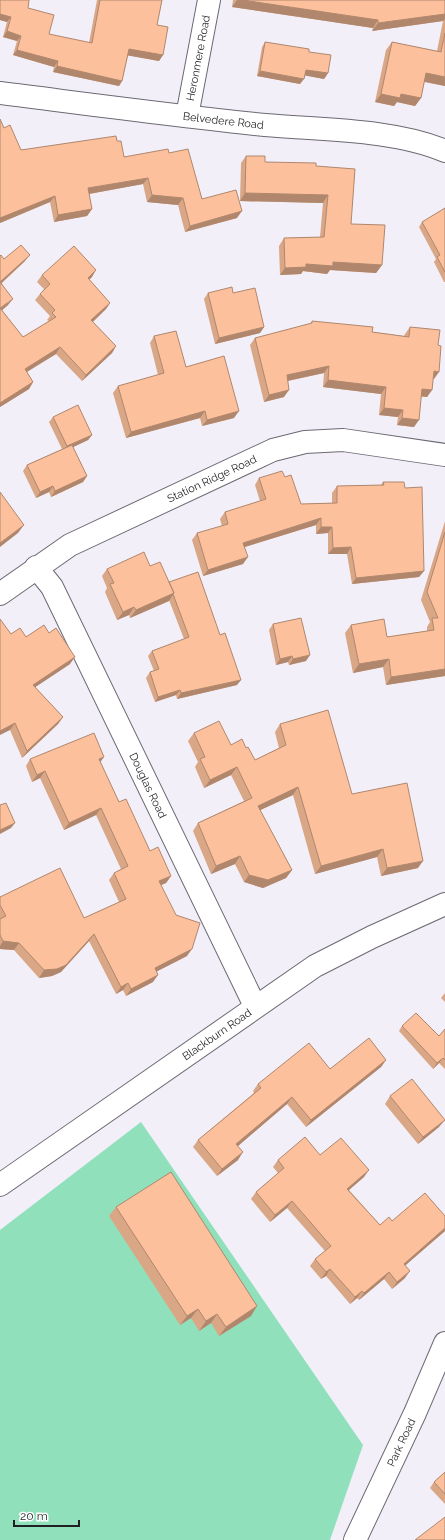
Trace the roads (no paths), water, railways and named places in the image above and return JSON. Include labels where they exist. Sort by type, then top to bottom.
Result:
[{"type":"street","name":"Heronmere Road","points":[[187,116],[209,0]]},
{"type":"street","name":"Belvedere Road","points":[[0,93],[187,116],[368,133],[433,146],[445,151]]},
{"type":"street","name":"Station Ridge Road","points":[[0,594],[36,567],[70,545],[273,450],[305,442],[343,440],[445,455]]},
{"type":"street","name":"Douglas Road","points":[[36,567],[52,587],[255,1006]]},
{"type":"street","name":"Blackburn Road","points":[[0,1184],[255,1006],[315,966],[379,934],[445,904]]},
{"type":"street","name":"Park Road","points":[[355,1540],[415,1413],[445,1343]]}]
